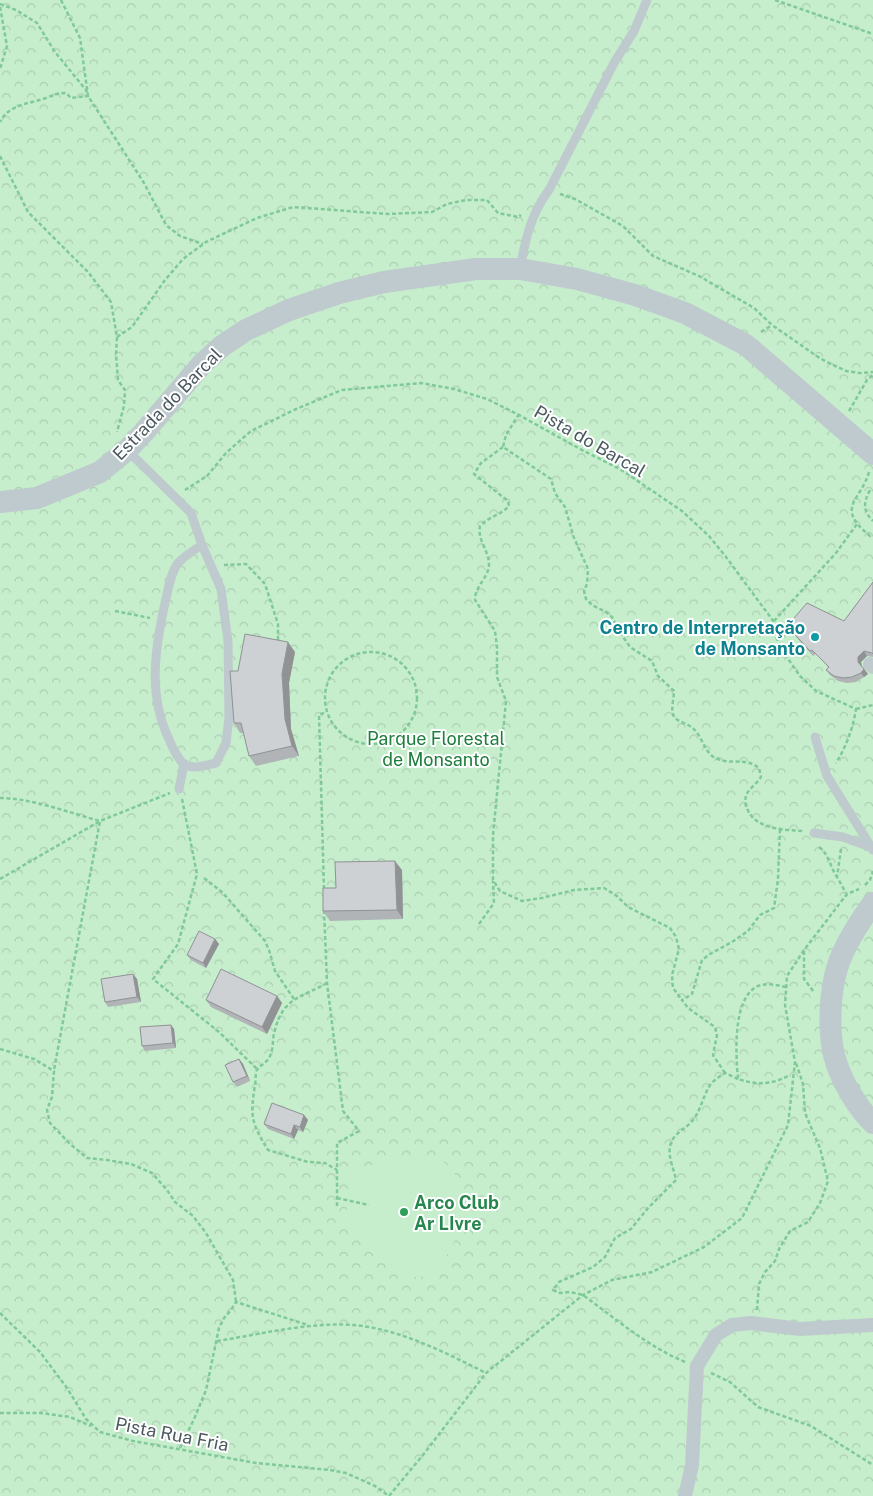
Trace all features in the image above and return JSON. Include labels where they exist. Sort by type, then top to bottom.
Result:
[{"type":"street","name":"Estrada do Barcal","points":[[0,502],[37,498],[100,472],[127,450],[144,432],[202,364],[222,346],[246,330],[289,310],[384,282],[476,269],[520,269],[577,279],[635,295],[685,313],[746,345],[872,461]]},
{"type":"street","points":[[873,902],[852,934],[838,963],[832,994],[831,1020],[832,1043],[837,1065],[849,1090],[866,1116],[873,1123]]},
{"type":"street","points":[[685,1496],[692,1465],[698,1366],[716,1335],[732,1325],[751,1323],[800,1329],[873,1325]]},
{"type":"lane","points":[[520,269],[525,240],[540,201],[549,190],[610,71],[634,31],[647,0]]},
{"type":"lane","points":[[127,450],[191,513],[202,545],[221,589],[228,641],[229,716],[226,743],[216,763],[196,767],[184,764],[174,750],[160,721],[155,697],[155,660],[161,621],[171,579],[178,564],[202,545]]},
{"type":"lane","points":[[815,737],[827,776],[872,848]]},
{"type":"lane","points":[[180,789],[184,764]]},
{"type":"lane","points":[[810,832],[843,837],[872,848]]},
{"type":"path","points":[[61,0],[80,38],[88,96]]},
{"type":"path","points":[[775,0],[873,34]]},
{"type":"path","points":[[0,69],[7,46],[0,5],[16,10],[37,23],[55,52],[86,90],[144,183],[166,225],[180,236],[202,244]]},
{"type":"path","points":[[0,122],[4,115],[18,105],[57,93],[66,93],[71,98],[88,96]]},
{"type":"path","points":[[0,156],[28,212],[88,272],[111,302],[117,337],[118,380],[125,390],[124,406],[116,433],[118,444],[127,450]]},
{"type":"path","points":[[549,190],[575,199],[623,226],[653,256],[699,276],[754,308],[772,325],[821,359],[846,371],[873,374]]},
{"type":"path","points":[[117,337],[132,327],[165,280],[183,259],[202,244],[257,218],[294,207],[388,214],[432,212],[447,204],[466,200],[487,200],[498,213],[518,217],[540,201]]},
{"type":"path","points":[[844,417],[867,380],[873,374]]},
{"type":"path","name":"Pista do Barcal","points":[[175,497],[207,476],[226,453],[251,432],[294,410],[342,390],[422,382],[488,399],[620,469],[682,511],[709,536],[726,556],[774,622],[776,637],[784,653],[800,676],[816,691],[856,709]]},
{"type":"path","points":[[479,924],[494,903],[493,835],[506,701],[497,677],[495,630],[475,596],[477,588],[488,571],[489,564],[479,534],[480,526],[509,506],[508,501],[474,474],[481,463],[503,447],[506,435],[518,414]]},
{"type":"path","points":[[503,447],[550,479],[555,493],[565,507],[574,538],[588,569],[584,592],[586,599],[592,605],[612,617],[630,647],[652,661],[658,676],[674,691],[672,713],[675,718],[698,732],[712,756],[724,760],[748,761],[758,768],[761,777],[746,796],[747,810],[756,821],[765,825],[780,829],[810,832]]},
{"type":"path","points":[[872,461],[867,479],[853,503],[852,512],[858,524],[870,536],[873,535]]},
{"type":"path","points":[[870,490],[864,508],[867,515],[873,521]]},
{"type":"path","points":[[774,622],[836,553],[858,524]]},
{"type":"path","points":[[212,568],[246,564],[265,584],[278,624],[279,639],[276,648]]},
{"type":"path","points":[[115,611],[161,621]]},
{"type":"path","points":[[374,652],[390,656],[404,665],[415,684],[417,695],[413,717],[400,734],[390,740],[379,743],[357,742],[347,737],[331,722],[326,712],[324,700],[328,679],[342,661],[352,655],[374,652]]},
{"type":"path","points":[[827,776],[842,753],[854,722],[856,709],[873,705]]},
{"type":"path","points":[[324,894],[319,715],[326,712]]},
{"type":"path","points":[[0,879],[100,821],[180,789],[197,874],[178,944],[153,979],[220,1032],[258,1069]]},
{"type":"path","points":[[0,798],[47,806],[100,821]]},
{"type":"path","points":[[100,821],[54,1071],[52,1096],[47,1110],[50,1122],[69,1143],[87,1158],[131,1164],[152,1173],[175,1202],[193,1216],[206,1233],[233,1280],[236,1302],[219,1328],[206,1390],[180,1448]]},
{"type":"path","points":[[682,1000],[692,994],[702,960],[732,942],[748,930],[760,915],[774,908],[778,879],[780,829]]},
{"type":"path","points":[[837,877],[843,837]]},
{"type":"path","points":[[815,844],[828,856],[831,868],[846,894]]},
{"type":"path","points":[[751,1323],[756,1310],[759,1284],[765,1272],[775,1261],[779,1249],[790,1231],[808,1222],[820,1203],[828,1181],[820,1148],[805,1113],[802,1084],[795,1062],[785,1005],[787,976],[846,894],[863,888],[870,880],[873,871]]},
{"type":"path","points":[[204,878],[222,892],[265,941],[270,950],[275,971],[294,999]]},
{"type":"path","points":[[493,880],[500,891],[522,901],[574,890],[604,888],[617,896],[628,907],[670,928],[676,937],[679,949],[672,975],[673,988],[688,1008],[715,1027],[717,1034],[713,1055],[725,1073],[752,1084],[777,1082],[788,1076]]},
{"type":"path","points":[[324,904],[326,983],[343,1111],[359,1131],[337,1143],[338,1206]]},
{"type":"path","points":[[326,983],[294,999],[286,1006],[277,1021],[270,1058],[258,1069],[251,1109],[254,1127],[268,1150],[308,1162],[325,1163],[338,1170]]},
{"type":"path","points":[[738,1079],[737,1034],[744,1000],[756,987],[766,984],[786,987]]},
{"type":"path","points":[[0,1049],[34,1059],[54,1071]]},
{"type":"path","points":[[389,1496],[486,1373],[583,1295],[612,1280],[652,1272],[704,1247],[742,1218],[788,1126],[795,1062]]},
{"type":"path","points":[[725,1073],[710,1085],[694,1119],[675,1135],[670,1146],[670,1161],[676,1180],[648,1208],[631,1229],[615,1238],[605,1257],[593,1267],[559,1282],[553,1290],[560,1293],[570,1292],[583,1295],[649,1344],[730,1382],[758,1407],[811,1426],[873,1465]]},
{"type":"path","points":[[338,1198],[369,1205]]},
{"type":"path","points":[[236,1302],[310,1326]]},
{"type":"path","name":"Pista Rua Fria","points":[[0,1313],[40,1352],[93,1427],[108,1435],[256,1463],[346,1473],[375,1486],[389,1496]]},
{"type":"path","points":[[217,1341],[310,1326],[354,1325],[383,1330],[430,1345],[486,1373]]},
{"type":"path","points":[[0,1413],[41,1413],[70,1417],[93,1427]]},
{"type":"green space","name":"Parque Florestal de Monsanto","points":[[0,0],[873,0],[873,1496],[0,1496]]},
{"type":"green space","name":"Arco Club Ar LIvre","points":[[429,1156],[448,1166],[459,1183],[462,1204],[459,1226],[451,1247],[440,1264],[427,1275],[413,1276],[404,1272],[387,1259],[345,1220],[353,1168]]},
{"type":"building","name":"Centro de Interpretação de Monsanto","points":[[873,582],[873,654],[864,651],[858,657],[858,662],[864,669],[861,673],[843,678],[834,676],[826,670],[829,667],[812,650],[810,651],[787,626],[807,603],[844,621]]},
{"type":"building","points":[[245,634],[288,642],[282,674],[285,719],[292,746],[249,756],[241,723],[234,723],[230,671],[238,671]]},
{"type":"building","points":[[395,861],[397,910],[323,911],[323,888],[336,888],[335,862]]},
{"type":"building","points":[[199,931],[215,939],[203,963],[187,955]]},
{"type":"building","points":[[221,969],[277,996],[262,1027],[206,1000]]},
{"type":"building","points":[[133,974],[137,997],[105,1002],[101,979]]},
{"type":"building","points":[[171,1025],[173,1043],[142,1046],[140,1027]]},
{"type":"building","points":[[239,1059],[247,1076],[233,1082],[225,1065]]},
{"type":"building","points":[[272,1103],[304,1115],[300,1127],[294,1125],[291,1134],[264,1124]]},
{"type":"place","name":"Centro de Interpretação de Monsanto","points":[[815,637]]},
{"type":"place","name":"Arco Club Ar LIvre","points":[[404,1212]]}]
